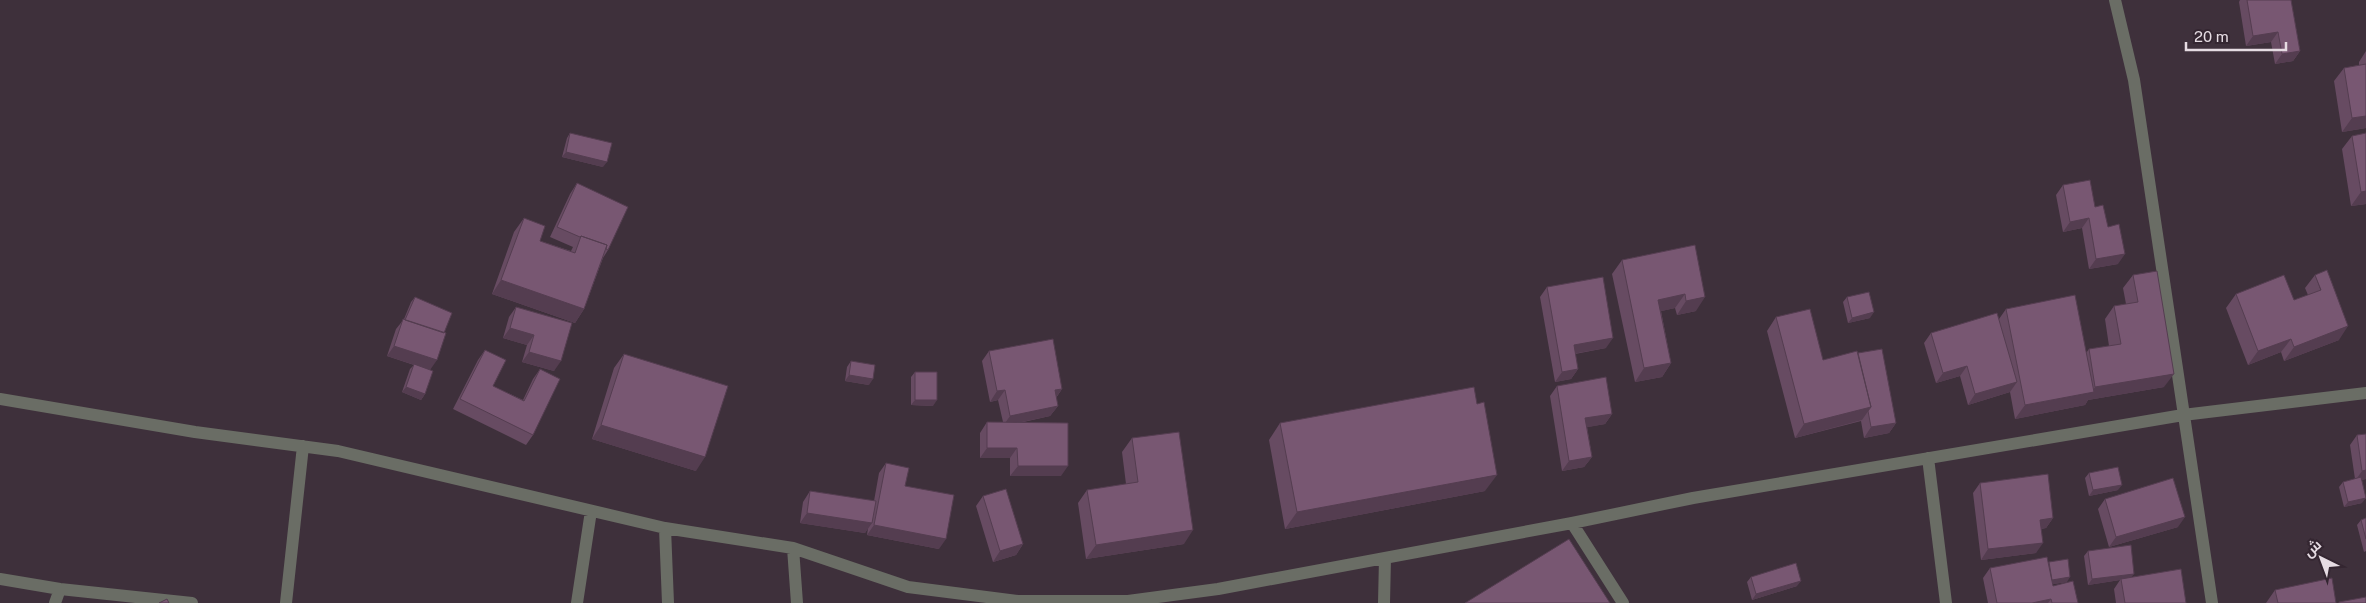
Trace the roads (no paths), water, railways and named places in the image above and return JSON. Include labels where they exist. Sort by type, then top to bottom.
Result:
[{"type":"street","points":[[2115,0],[2134,80],[2212,603]]},
{"type":"street","points":[[0,399],[195,432],[347,453],[665,528],[793,548],[908,587],[1021,602],[1128,601],[1218,589],[1572,523],[1693,498],[2183,415],[2366,393]]},
{"type":"street","points":[[286,603],[303,446]]},
{"type":"street","points":[[1928,458],[1946,603]]},
{"type":"street","points":[[577,603],[591,511]]},
{"type":"street","points":[[1572,523],[1624,603]]},
{"type":"street","points":[[665,528],[668,603]]},
{"type":"street","points":[[793,548],[797,603]]},
{"type":"street","points":[[1384,603],[1385,558]]},
{"type":"street","points":[[0,579],[60,589],[192,603]]},
{"type":"street","points":[[55,603],[60,589]]}]
